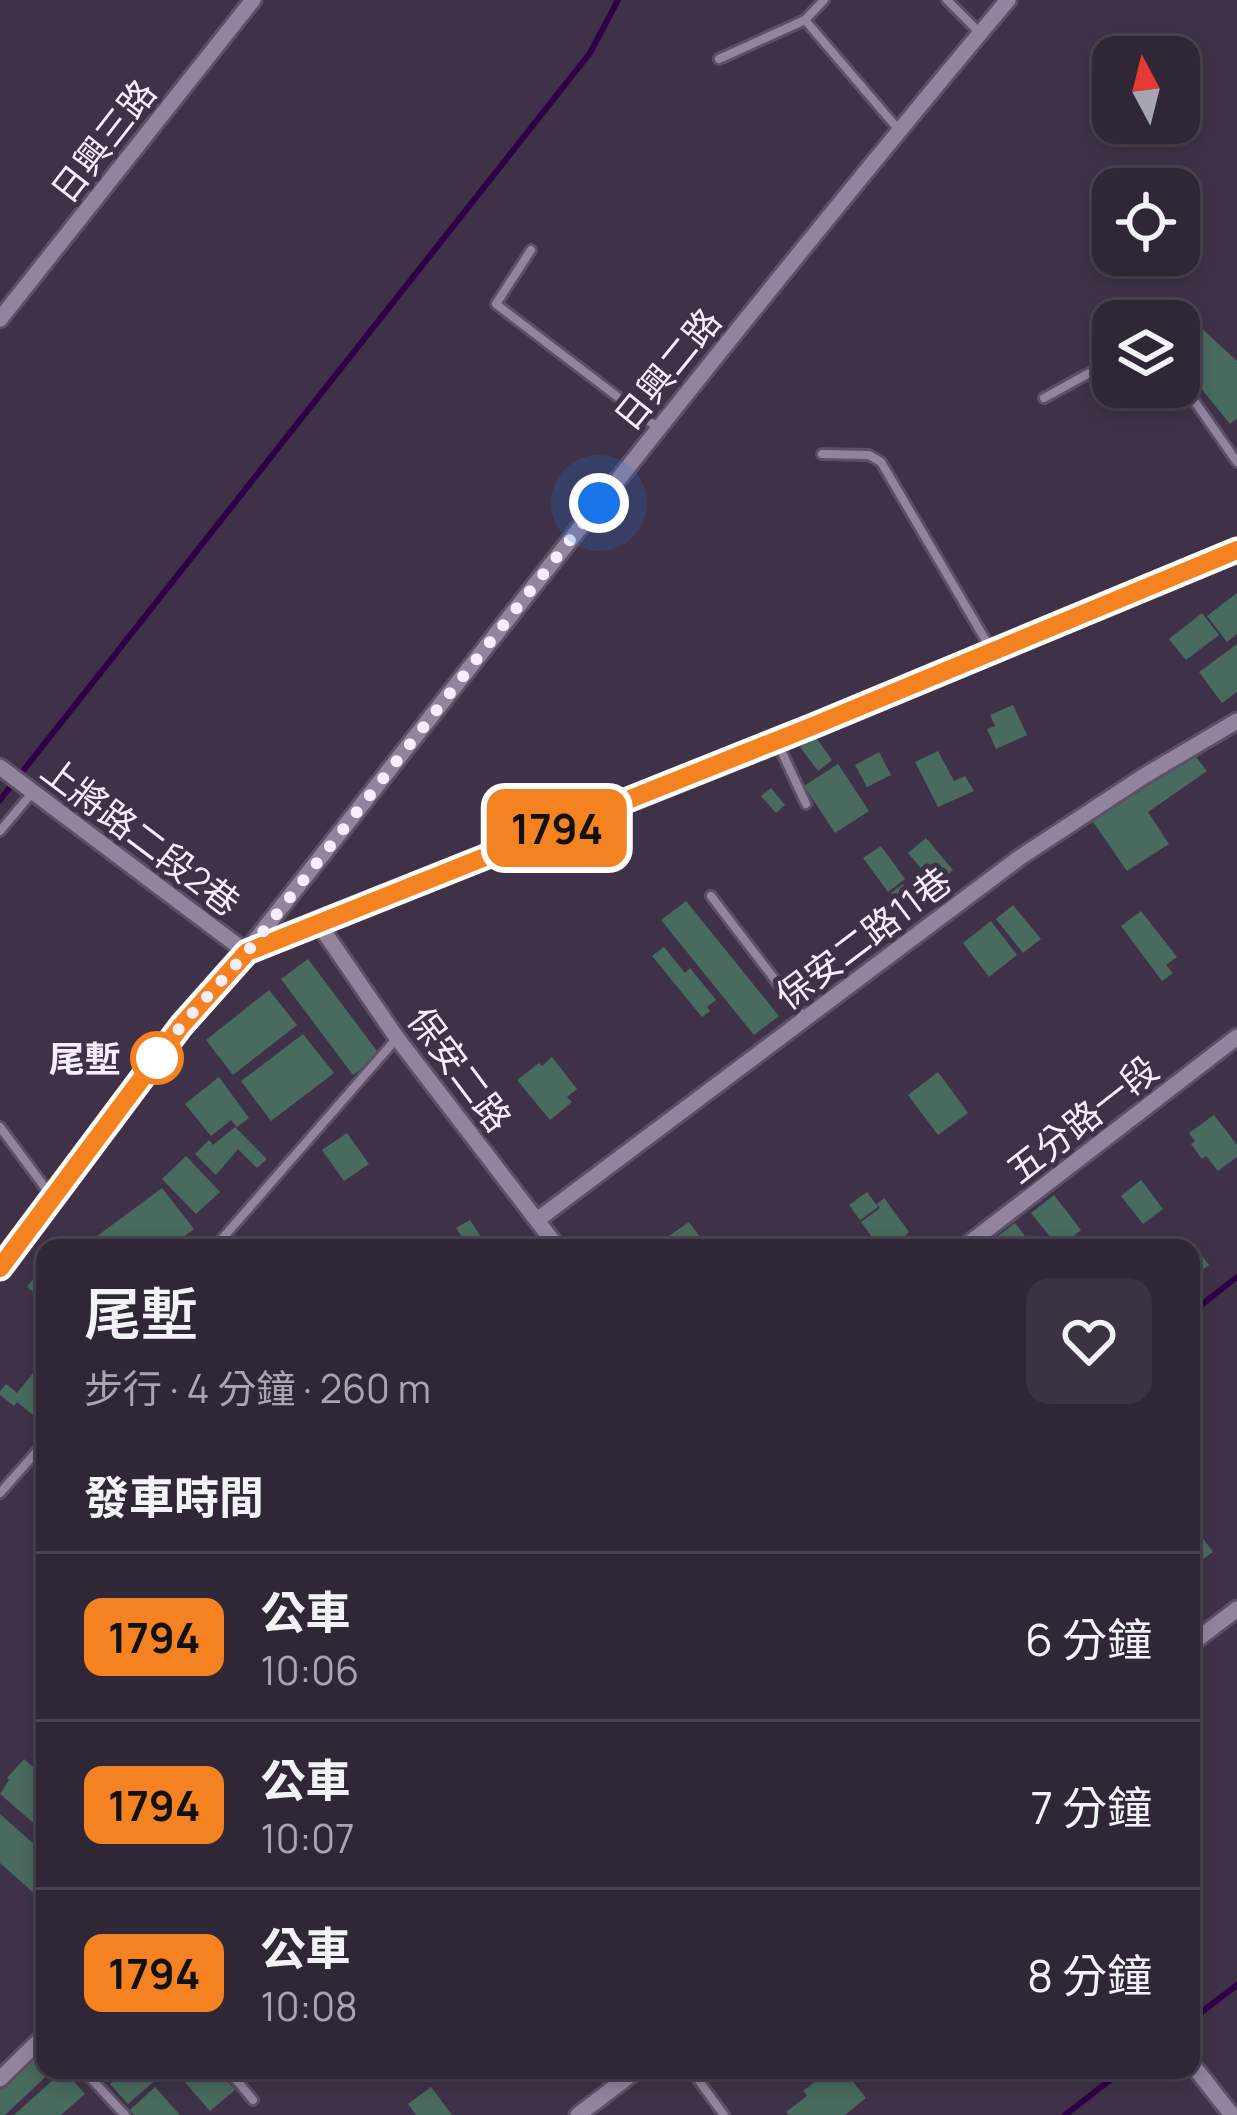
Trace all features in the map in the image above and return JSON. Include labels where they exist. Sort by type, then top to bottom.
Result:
[{"type":"main road","points":[[0,1268],[181,1026],[247,952],[777,741],[1237,550]]},
{"type":"street","name":"日興三路","points":[[0,319],[253,0]]},
{"type":"street","name":"日興二路","points":[[247,952],[658,428],[1008,0]]},
{"type":"street","name":"保安二路11巷","points":[[537,1220],[1019,858],[1237,721]]},
{"type":"street","name":"上將路二段2巷","points":[[0,767],[247,952]]},
{"type":"street","name":"保安二路","points":[[318,922],[397,1039],[551,1239]]},
{"type":"street","name":"五分路一段","points":[[975,1239],[1237,1037]]},
{"type":"street","points":[[1200,1637],[1237,1609]]},
{"type":"street","points":[[0,2079],[36,2044]]},
{"type":"street","points":[[1200,2074],[1232,2115]]},
{"type":"street","points":[[578,2115],[625,2079]]},
{"type":"lane","points":[[719,59],[805,20],[824,0]]},
{"type":"lane","points":[[947,0],[980,33]]},
{"type":"lane","points":[[805,20],[899,130]]},
{"type":"lane","points":[[531,250],[496,304],[658,428]]},
{"type":"lane","points":[[1044,398],[1092,372]]},
{"type":"lane","points":[[1199,408],[1237,462]]},
{"type":"lane","points":[[822,454],[869,455],[881,462],[992,652]]},
{"type":"lane","points":[[777,741],[806,804]]},
{"type":"lane","points":[[0,831],[32,793]]},
{"type":"lane","points":[[711,896],[806,1020]]},
{"type":"lane","points":[[222,1239],[397,1039]]},
{"type":"lane","points":[[0,1127],[53,1199]]},
{"type":"lane","points":[[0,1493],[36,1452]]},
{"type":"lane","points":[[91,2079],[125,2115]]},
{"type":"lane","points":[[236,2079],[253,2100]]},
{"type":"lane","points":[[698,2079],[724,2115]]},
{"type":"building","points":[[1200,327],[1237,361],[1237,419],[1230,424],[1200,387]]},
{"type":"building","points":[[1237,593],[1237,634],[1227,642],[1207,616]]},
{"type":"building","points":[[1202,613],[1219,635],[1186,660],[1169,639]]},
{"type":"building","points":[[1237,644],[1237,692],[1222,703],[1199,672]]},
{"type":"building","points":[[1013,705],[1027,735],[996,749],[987,729],[995,726],[990,715]]},
{"type":"building","points":[[815,736],[832,760],[818,771],[800,747]]},
{"type":"building","points":[[938,751],[954,781],[965,776],[974,791],[938,807],[915,762]]},
{"type":"building","points":[[879,752],[891,775],[867,787],[855,765]]},
{"type":"building","points":[[1192,752],[1207,771],[1148,812],[1169,844],[1127,871],[1089,816]]},
{"type":"building","points":[[838,764],[869,811],[835,833],[804,786]]},
{"type":"building","points":[[771,788],[785,805],[776,813],[761,796]]},
{"type":"building","points":[[926,838],[953,870],[935,885],[908,853]]},
{"type":"building","points":[[881,846],[905,879],[888,892],[863,858]]},
{"type":"building","points":[[903,884],[913,898],[902,907],[891,893]]},
{"type":"building","points":[[686,901],[779,1016],[754,1035],[661,920]]},
{"type":"building","points":[[1013,905],[1041,939],[1023,953],[996,919]]},
{"type":"building","points":[[1141,911],[1177,957],[1166,965],[1173,973],[1162,981],[1121,926]]},
{"type":"building","points":[[991,921],[1017,955],[989,977],[963,943]]},
{"type":"building","points":[[664,947],[685,973],[690,968],[716,1000],[702,1017],[652,956]]},
{"type":"building","points":[[308,959],[380,1055],[353,1075],[281,979]]},
{"type":"building","points":[[269,990],[297,1025],[233,1075],[206,1040]]},
{"type":"building","points":[[303,1034],[334,1073],[271,1121],[241,1081]]},
{"type":"building","points":[[552,1057],[577,1089],[567,1097],[572,1102],[550,1120],[517,1080]]},
{"type":"building","points":[[938,1072],[968,1113],[938,1135],[908,1095]]},
{"type":"building","points":[[219,1077],[249,1118],[237,1127],[231,1120],[211,1136],[185,1104]]},
{"type":"building","points":[[1214,1115],[1237,1145],[1237,1157],[1218,1171],[1206,1156],[1202,1159],[1189,1133]]},
{"type":"building","points":[[235,1127],[267,1159],[257,1168],[238,1149],[216,1175],[195,1154],[209,1140],[213,1145]]},
{"type":"building","points":[[347,1133],[369,1164],[344,1181],[322,1150]]},
{"type":"building","points":[[186,1156],[220,1192],[196,1214],[162,1179]]},
{"type":"building","points":[[1141,1180],[1163,1209],[1143,1224],[1121,1196]]},
{"type":"building","points":[[162,1188],[194,1229],[181,1239],[93,1239]]},
{"type":"building","points":[[867,1192],[878,1207],[860,1220],[849,1205]]},
{"type":"building","points":[[1054,1195],[1081,1230],[1070,1239],[1052,1239],[1031,1213]]},
{"type":"building","points":[[884,1198],[909,1232],[907,1239],[873,1239],[861,1222],[880,1208],[877,1204]]},
{"type":"building","points":[[470,1220],[482,1239],[463,1239],[456,1228]]},
{"type":"building","points":[[689,1222],[702,1239],[671,1239],[669,1236]]},
{"type":"building","points":[[1015,1223],[1027,1239],[994,1239]]},
{"type":"building","points":[[36,1369],[33,1415],[17,1402],[14,1406],[0,1391],[6,1384],[17,1393]]},
{"type":"building","points":[[1200,1534],[1213,1552],[1200,1561]]},
{"type":"building","points":[[24,1759],[36,1770],[36,1825],[0,1794]]},
{"type":"building","points":[[0,1814],[36,1846],[36,1895],[0,1863]]},
{"type":"building","points":[[36,2052],[36,2079],[43,2079],[5,2115],[0,2115],[0,2085]]},
{"type":"building","points":[[54,2079],[72,2079],[85,2094],[61,2115],[14,2115]]},
{"type":"building","points":[[116,2079],[157,2079],[128,2104],[110,2084]]},
{"type":"building","points":[[182,2079],[226,2079],[235,2090],[210,2111]]},
{"type":"building","points":[[818,2079],[851,2079],[866,2098],[845,2115],[789,2115],[786,2112],[807,2096],[803,2091]]},
{"type":"building","points":[[155,2087],[180,2115],[134,2115],[130,2110]]},
{"type":"building","points":[[431,2087],[452,2115],[416,2115],[408,2104]]},
{"type":"waterway","points":[[0,800],[590,53],[618,0]]},
{"type":"waterway","points":[[1200,1306],[1237,1277]]},
{"type":"waterway","points":[[1200,2013],[1237,1985]]},
{"type":"waterway","points":[[1065,2115],[1111,2079]]},
{"type":"bus line","name":"1794","points":[[0,1268],[181,1026],[247,952],[1237,550]]},
{"type":"place","name":"尾塹","points":[[157,1058]]},
{"type":"route","points":[[157,1058],[155,1061],[247,952],[599,503]]}]
